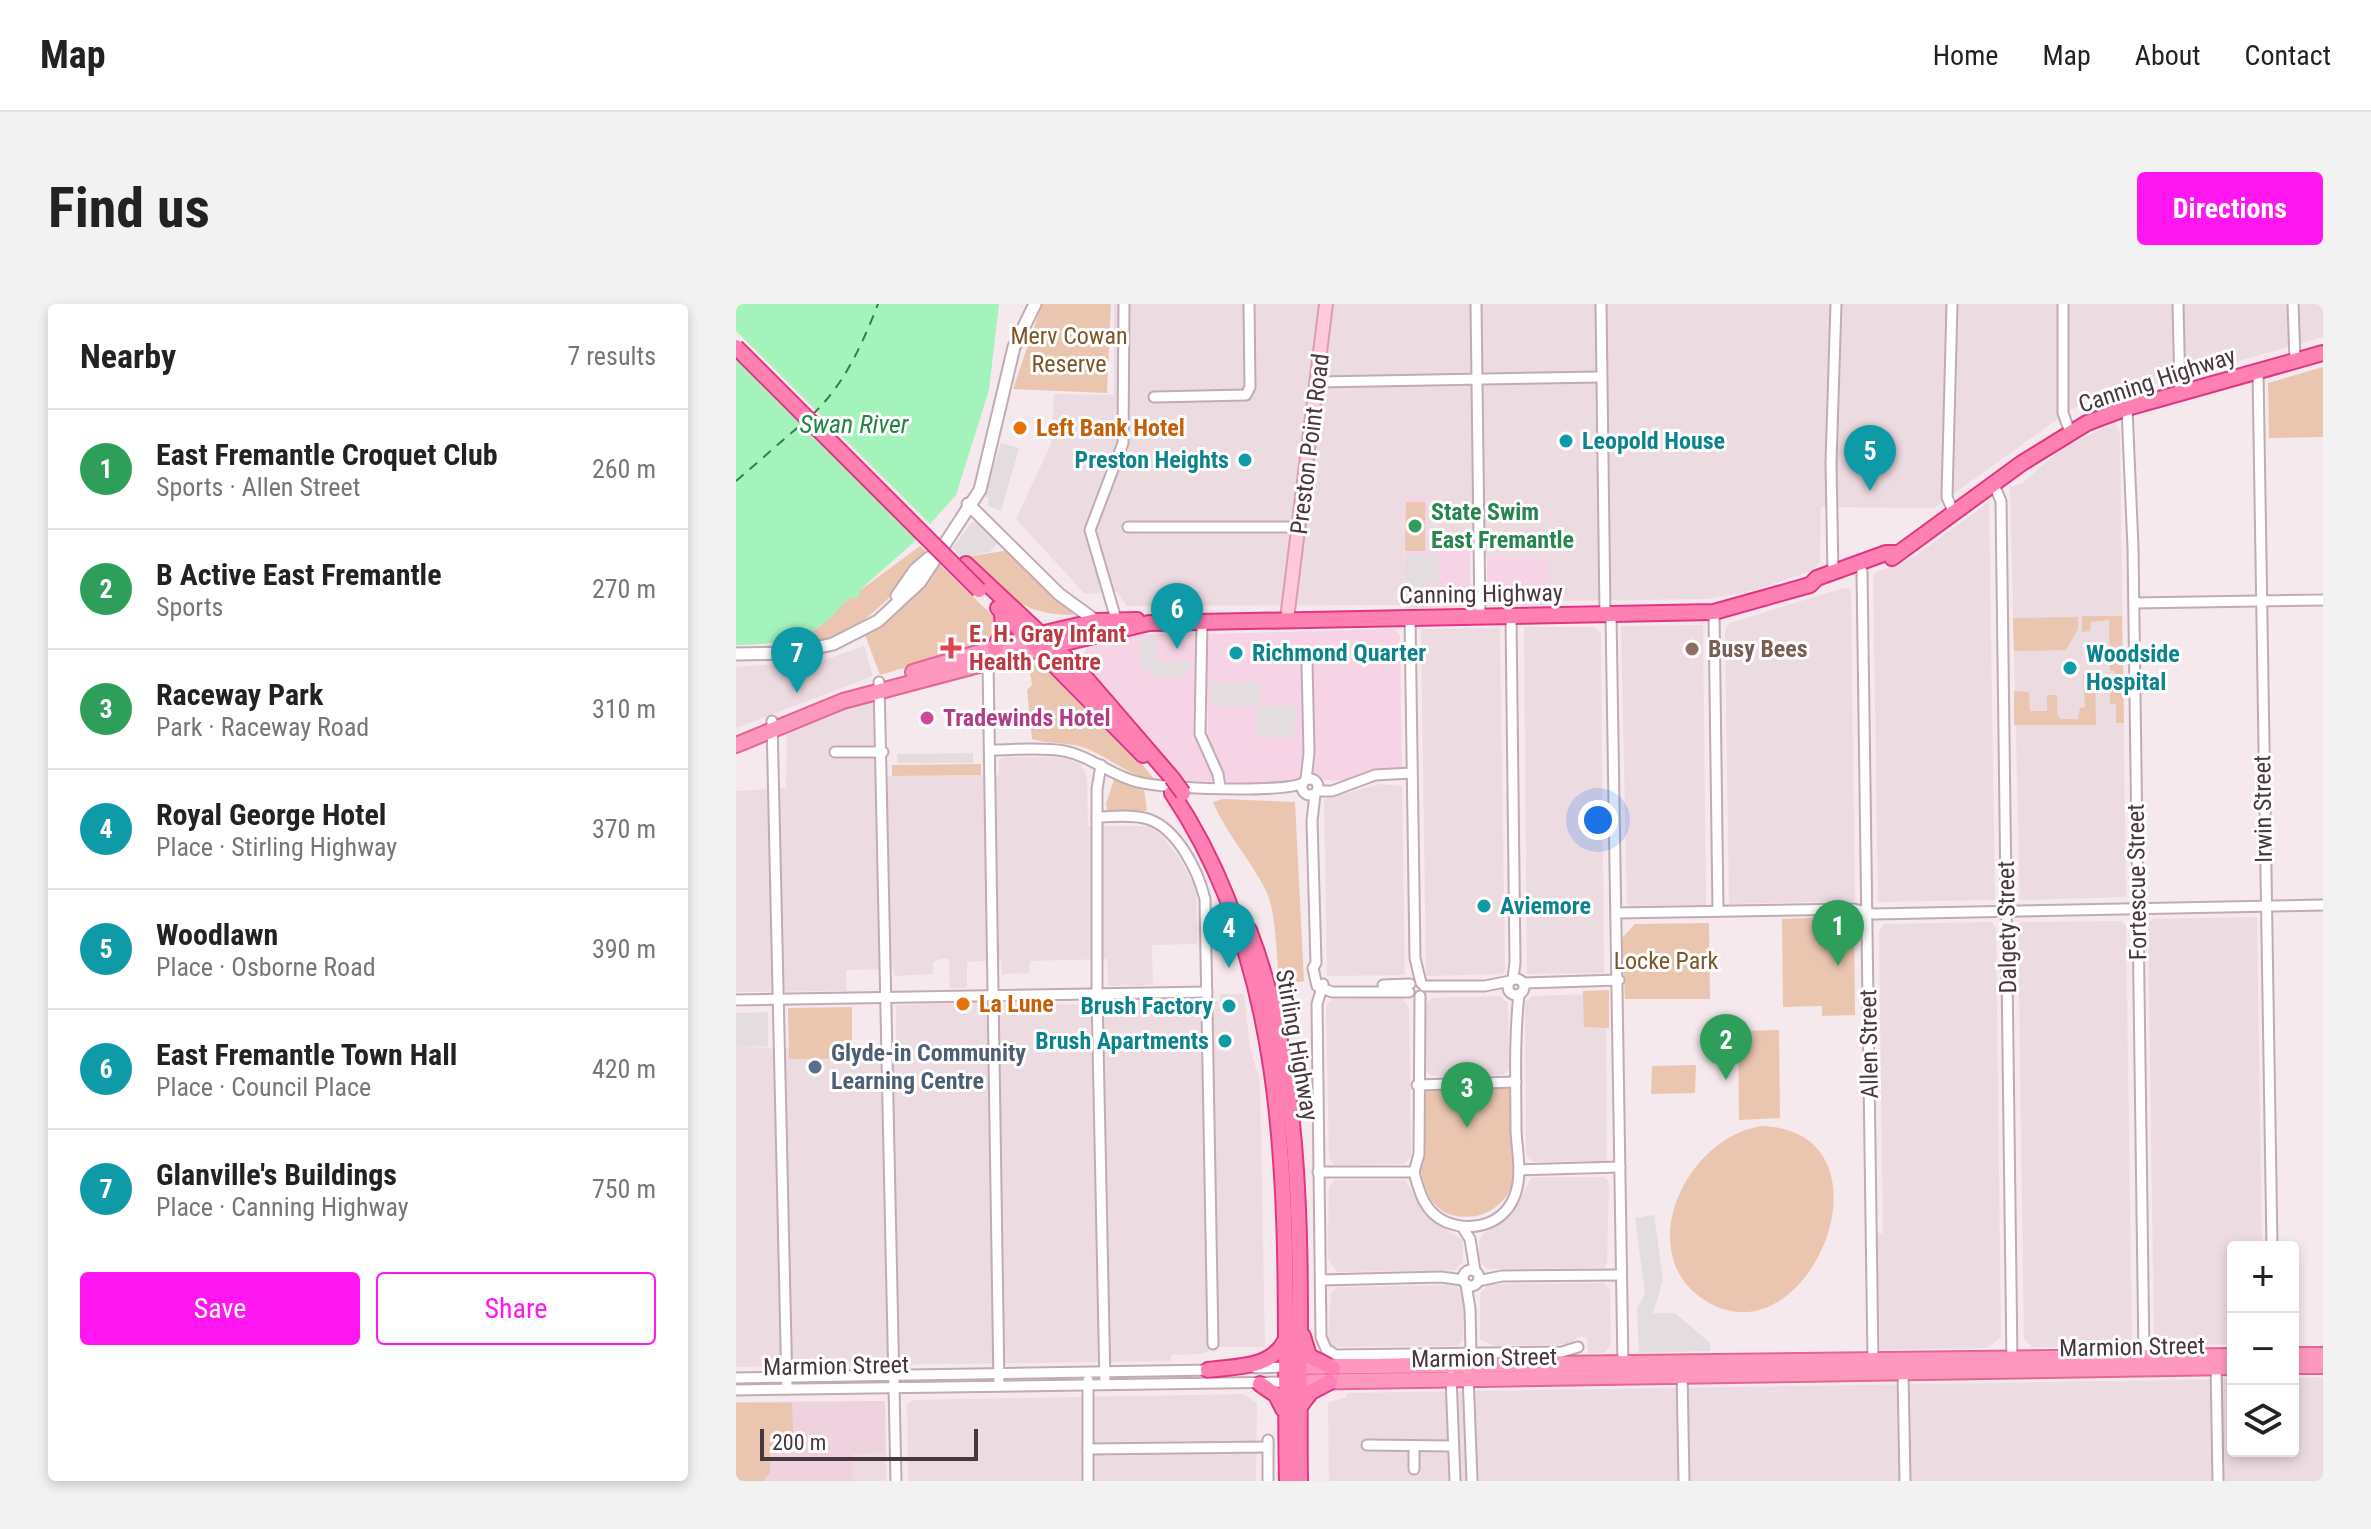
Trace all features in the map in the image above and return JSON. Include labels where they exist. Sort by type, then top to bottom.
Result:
[{"type":"highway","name":"Stirling Highway","points":[[736,337],[982,587]]},
{"type":"highway","name":"Stirling Highway","points":[[736,347],[1040,642],[1172,785],[1197,832],[1227,897],[1263,1014],[1278,1123],[1285,1340],[1298,1409],[1300,1481]]},
{"type":"highway","name":"Canning Highway","points":[[1040,642],[1069,626],[1116,619],[1149,623],[1714,612],[1810,585],[1820,586],[1890,561],[1896,553],[2070,432],[2127,408],[2323,353]]},
{"type":"highway","name":"Canning Highway","points":[[1810,585],[1817,578],[1886,553],[1896,553]]},
{"type":"highway","points":[[995,648],[1003,631],[1005,608],[1069,626]]},
{"type":"highway","name":"Canning Highway","points":[[1040,642],[1086,638],[1149,623]]},
{"type":"highway","points":[[1079,670],[1078,652],[1086,638]]},
{"type":"highway","name":"Stirling Highway","points":[[1040,642],[1079,670],[1172,785],[1227,874],[1259,958],[1272,1007],[1289,1106],[1297,1245],[1292,1375],[1286,1421],[1287,1481]]},
{"type":"highway","points":[[1297,1245],[1304,1347],[1332,1375],[1311,1392],[1298,1409]]},
{"type":"highway","points":[[1208,1370],[1264,1362],[1275,1356],[1285,1340]]},
{"type":"highway","points":[[1260,1384],[1279,1399],[1286,1421]]},
{"type":"main road","name":"Preston Point Road","points":[[1292,619],[1326,304]]},
{"type":"main road","name":"Canning Highway","points":[[736,736],[995,648],[1040,642]]},
{"type":"main road","name":"Canning Highway","points":[[881,686],[988,662],[1040,642]]},
{"type":"main road","name":"Canning Highway","points":[[736,745],[774,725]]},
{"type":"main road","points":[[2299,1355],[2323,1355]]},
{"type":"main road","name":"Marmion Street","points":[[1873,1367],[1903,1373],[2144,1357],[2227,1365]]},
{"type":"main road","name":"Marmion Street","points":[[1292,1375],[1451,1373],[1469,1366],[1620,1371],[2216,1362],[2227,1358]]},
{"type":"main road","points":[[2299,1366],[2323,1366]]},
{"type":"street","points":[[736,654],[793,653],[819,648],[869,625],[899,593],[915,570],[932,555],[970,505],[982,469],[1007,354],[1033,304]]},
{"type":"street","points":[[1116,619],[1090,530],[1123,443],[1124,304]]},
{"type":"street","points":[[1154,397],[1240,396],[1248,392],[1249,304]]},
{"type":"street","points":[[1476,304],[1480,617]]},
{"type":"street","points":[[1601,304],[1617,913],[1620,1371]]},
{"type":"street","points":[[1833,573],[1831,463],[1836,304]]},
{"type":"street","points":[[1952,304],[1947,497],[1954,514]]},
{"type":"street","points":[[2063,304],[2063,413],[2070,432]]},
{"type":"street","points":[[2178,304],[2180,393]]},
{"type":"street","points":[[2293,304],[2295,361]]},
{"type":"street","name":"Irwin Street","points":[[2258,371],[2264,906],[2272,1241]]},
{"type":"street","points":[[1318,382],[1601,377]]},
{"type":"street","name":"Fortescue Street","points":[[2127,408],[2134,603],[2144,1357]]},
{"type":"street","name":"Dalgety Street","points":[[1994,485],[2001,501],[2012,1365]]},
{"type":"street","points":[[970,505],[1059,594],[1096,621]]},
{"type":"street","points":[[1128,527],[1300,527]]},
{"type":"street","name":"Allen Street","points":[[1862,571],[1873,1367]]},
{"type":"street","points":[[2134,603],[2323,600]]},
{"type":"street","points":[[1714,612],[1718,911]]},
{"type":"street","points":[[1411,1170],[1429,1210],[1442,1221],[1469,1228],[1492,1222],[1509,1206],[1516,1193],[1519,1170],[1511,616]]},
{"type":"street","points":[[1410,617],[1418,1159],[1411,1170]]},
{"type":"street","points":[[1202,620],[1200,734],[1218,774],[1220,787]]},
{"type":"street","points":[[988,662],[999,1386]]},
{"type":"street","points":[[1307,662],[1316,963],[1322,987],[1317,1004],[1318,1172],[1324,1347],[1336,1355],[1469,1366],[1578,1347]]},
{"type":"street","points":[[881,686],[896,1481]]},
{"type":"street","points":[[774,725],[787,1389]]},
{"type":"street","points":[[989,752],[1062,751],[1101,765],[1125,778],[1151,785],[1310,787],[1332,791],[1371,778],[1411,776]]},
{"type":"street","points":[[835,752],[883,752]]},
{"type":"street","points":[[1101,765],[1097,817],[1097,994],[1105,1384]]},
{"type":"street","points":[[1097,817],[1140,817],[1154,822],[1171,836],[1191,863],[1205,899],[1213,1344]]},
{"type":"street","points":[[1617,913],[1854,909],[1867,912],[2007,911],[2323,905]]},
{"type":"street","points":[[1322,987],[1417,989],[1616,983]]},
{"type":"street","points":[[736,1000],[1207,992]]},
{"type":"street","points":[[1417,1085],[1516,1082]]},
{"type":"street","points":[[1519,1170],[1617,1168]]},
{"type":"street","points":[[1318,1172],[1411,1170]]},
{"type":"street","points":[[1469,1228],[1472,1481]]},
{"type":"street","points":[[1321,1280],[1618,1275]]},
{"type":"street","points":[[2216,1362],[2218,1481]]},
{"type":"street","name":"Marmion Street","points":[[736,1390],[998,1375],[1208,1370],[1292,1375]]},
{"type":"street","points":[[1682,1370],[1684,1481]]},
{"type":"street","points":[[1088,1373],[1088,1481]]},
{"type":"street","points":[[1451,1373],[1455,1481]]},
{"type":"street","points":[[1903,1373],[1905,1481]]},
{"type":"street","name":"Marmion Street","points":[[736,1378],[999,1386],[1260,1384],[1292,1375]]},
{"type":"street","points":[[1088,1449],[1268,1444],[1268,1481]]},
{"type":"street","points":[[1367,1445],[1453,1446]]},
{"type":"street","points":[[1414,1446],[1414,1469]]},
{"type":"shaded area","points":[[1114,304],[2323,304],[2323,337],[2073,408],[1934,508],[1821,507],[1820,562],[1812,571],[1750,591],[1708,599],[1549,601],[1549,559],[1478,557],[1478,549],[1426,549],[1426,498],[1403,498],[1406,605],[1127,606],[1117,592],[1085,594],[1016,519],[1051,444],[1054,394],[1114,395]]},
{"type":"shaded area","points":[[2115,423],[2120,432],[2126,897],[2020,900],[2010,487],[2022,483],[2065,446]]},
{"type":"shaded area","points":[[1001,443],[1019,448],[1001,511],[987,505],[989,499],[984,496]]},
{"type":"shaded area","points":[[1403,498],[1426,498],[1426,549],[1470,549],[1470,608],[1406,608]]},
{"type":"shaded area","points":[[1989,502],[1995,900],[1878,902],[1873,574],[1917,555]]},
{"type":"shaded area","points":[[972,522],[979,523],[998,542],[990,552],[961,557],[952,548]]},
{"type":"shaded area","points":[[1406,554],[1439,554],[1439,583],[1424,584],[1424,607],[1406,607]]},
{"type":"shaded area","points":[[1487,557],[1549,558],[1549,605],[1493,606],[1487,600]]},
{"type":"shaded area","points":[[1844,588],[1850,589],[1851,596],[1855,901],[1729,904],[1725,630],[1729,623]]},
{"type":"shaded area","points":[[1703,625],[1706,905],[1627,906],[1621,626]]},
{"type":"shaded area","points":[[1524,627],[1594,627],[1601,633],[1604,973],[1527,974]]},
{"type":"shaded area","points":[[1500,628],[1505,971],[1502,974],[1426,976],[1421,629]]},
{"type":"shaded area","points":[[1394,629],[1400,635],[1402,768],[1336,781],[1305,778],[1296,785],[1227,782],[1208,742],[1206,634]]},
{"type":"shaded area","points":[[1196,634],[1197,740],[1214,772],[1213,781],[1180,781],[1083,666],[1082,659],[1088,646],[1124,635]]},
{"type":"shaded area","points":[[1140,638],[1156,638],[1156,661],[1191,661],[1191,666],[1182,677],[1149,677],[1152,673],[1140,667]]},
{"type":"shaded area","points":[[864,646],[873,676],[736,728],[736,667],[822,661]]},
{"type":"shaded area","points":[[1260,682],[1261,706],[1295,705],[1295,737],[1257,737],[1256,706],[1212,706],[1211,683]]},
{"type":"shaded area","points":[[873,700],[876,776],[999,775],[999,760],[1005,757],[1059,757],[1081,764],[1087,777],[1088,826],[1149,826],[1163,837],[1183,864],[1196,890],[1197,944],[1152,945],[1153,985],[1108,986],[1107,959],[1030,961],[1029,973],[1002,974],[1001,960],[967,962],[967,988],[950,988],[949,959],[940,959],[933,962],[933,974],[894,976],[894,969],[846,970],[846,991],[736,992],[736,791],[786,788],[787,731],[855,703]]},
{"type":"shaded area","points":[[973,753],[973,763],[897,763],[897,754]]},
{"type":"shaded area","points":[[1380,784],[1402,786],[1405,975],[1327,976],[1324,799]]},
{"type":"shaded area","points":[[2257,917],[2262,1241],[2227,1241],[2227,1344],[2157,1346],[2154,1342],[2148,924],[2152,919]]},
{"type":"shaded area","points":[[2121,921],[2126,925],[2132,1340],[2124,1346],[2032,1347],[2024,1339],[2018,926],[2021,922]]},
{"type":"shaded area","points":[[1991,922],[1996,928],[2001,1337],[1987,1348],[1880,1350],[1877,1233],[1883,1233],[1879,932],[1884,924]]},
{"type":"shaded area","points":[[1220,994],[1244,994],[1250,1049],[1260,1081],[1265,1347],[1219,1347],[1201,1354],[1171,1355],[1171,1361],[736,1367],[736,1047],[789,1048],[790,1059],[896,1060],[896,1005],[983,1002],[1091,1005],[1153,1001],[1154,1016],[1214,1015],[1215,1001],[1220,1000]]},
{"type":"shaded area","points":[[1588,994],[1606,1001],[1607,1161],[1533,1162],[1526,1156],[1525,1003],[1532,996]]},
{"type":"shaded area","points":[[1500,996],[1508,1003],[1509,1069],[1503,1075],[1432,1076],[1425,1070],[1426,1004],[1432,998]]},
{"type":"shaded area","points":[[1401,997],[1409,1008],[1411,1157],[1404,1164],[1334,1165],[1329,1158],[1326,1006],[1333,999]]},
{"type":"shaded area","points":[[768,1012],[768,1046],[736,1047],[736,1013]]},
{"type":"shaded area","points":[[1532,1177],[1604,1177],[1609,1182],[1607,1264],[1603,1268],[1487,1269],[1479,1261],[1479,1241],[1484,1233],[1510,1217]]},
{"type":"shaded area","points":[[1335,1180],[1405,1180],[1430,1220],[1463,1240],[1463,1262],[1456,1270],[1337,1272],[1328,1259],[1329,1187]]},
{"type":"shaded area","points":[[1654,1215],[1663,1280],[1653,1313],[1675,1313],[1710,1343],[1710,1351],[1639,1353],[1637,1309],[1645,1293],[1635,1218]]},
{"type":"shaded area","points":[[1603,1283],[1610,1289],[1611,1345],[1604,1353],[1588,1353],[1587,1337],[1578,1337],[1570,1344],[1495,1346],[1480,1339],[1480,1294],[1488,1284]]},
{"type":"shaded area","points":[[1455,1285],[1464,1293],[1463,1340],[1457,1346],[1332,1347],[1328,1338],[1331,1293],[1337,1287]]},
{"type":"shaded area","points":[[2323,1377],[2323,1481],[1329,1481],[1328,1402],[1345,1398],[1348,1393],[2227,1379],[2227,1457],[2299,1457],[2299,1378]]},
{"type":"shaded area","points":[[1243,1394],[1257,1403],[1256,1481],[908,1481],[907,1404],[914,1400]]},
{"type":"shaded area","points":[[885,1401],[886,1453],[852,1454],[853,1481],[736,1481],[736,1402]]},
{"type":"shaded area","points":[[886,1453],[886,1481],[853,1481],[852,1454]]},
{"type":"green space","name":"Merv Cowan Reserve","points":[[1042,304],[1111,304],[1107,393],[1013,389]]},
{"type":"green space","points":[[2323,367],[2323,437],[2269,438],[2268,383]]},
{"type":"green space","name":"State Swim East Fremantle","points":[[1406,502],[1425,502],[1425,551],[1405,551]]},
{"type":"green space","points":[[920,546],[928,554],[899,588],[868,617],[832,638],[788,648],[787,643],[819,627],[843,603]]},
{"type":"green space","points":[[1010,550],[1074,615],[1055,614],[1025,606],[1002,591],[965,557]]},
{"type":"green space","points":[[937,562],[994,617],[997,624],[995,636],[958,652],[880,675],[865,635]]},
{"type":"green space","points":[[2082,616],[2122,616],[2124,723],[2116,723],[2116,704],[2110,704],[2110,680],[2115,679],[2115,671],[2110,671],[2109,620],[2091,622],[2090,631],[2082,632]]},
{"type":"green space","points":[[2078,617],[2078,629],[2066,650],[2014,651],[2013,618]]},
{"type":"green space","points":[[1033,664],[1050,672],[1117,734],[1155,780],[1130,772],[1085,748],[1032,739],[1027,690],[1032,685],[1029,668]]},
{"type":"green space","points":[[2083,675],[2095,675],[2096,725],[2014,725],[2014,691],[2029,692],[2030,711],[2047,711],[2047,695],[2057,695],[2057,714],[2061,719],[2078,719],[2080,708],[2085,707]]},
{"type":"green space","points":[[981,764],[981,775],[892,776],[892,765]]},
{"type":"green space","points":[[1114,779],[1144,789],[1147,811],[1107,810]]},
{"type":"green space","points":[[1223,799],[1295,802],[1304,981],[1280,986],[1267,893],[1213,802]]},
{"type":"green space","points":[[1854,916],[1855,1015],[1822,1016],[1822,1006],[1783,1007],[1782,919]]},
{"type":"green space","name":"Locke Park","points":[[1709,923],[1710,999],[1625,999],[1622,938],[1635,924]]},
{"type":"green space","points":[[1609,990],[1609,1028],[1584,1027],[1583,991]]},
{"type":"green space","points":[[852,1007],[852,1059],[789,1059],[788,1008]]},
{"type":"green space","points":[[1779,1030],[1780,1118],[1739,1120],[1738,1031]]},
{"type":"green space","points":[[1696,1065],[1695,1093],[1651,1094],[1652,1066]]},
{"type":"green space","points":[[1420,1087],[1512,1087],[1516,1149],[1512,1185],[1507,1196],[1488,1212],[1476,1216],[1453,1215],[1437,1207],[1427,1192],[1419,1150]]},
{"type":"green space","points":[[1762,1126],[1804,1138],[1827,1164],[1834,1200],[1826,1239],[1807,1275],[1778,1301],[1744,1312],[1706,1301],[1684,1281],[1672,1256],[1670,1228],[1677,1200],[1691,1174],[1710,1152],[1734,1135]]},
{"type":"green space","points":[[736,1403],[792,1403],[794,1451],[770,1453],[770,1473],[763,1481],[736,1481]]},
{"type":"water","name":"Swan River","points":[[736,304],[999,304],[989,390],[956,495],[914,542],[862,588],[858,598],[847,600],[811,631],[787,640],[749,645],[736,645]]},
{"type":"pier","points":[[736,331],[933,527],[920,541],[736,358]]},
{"type":"ferry route","points":[[812,415],[834,391],[851,364],[878,304]]},
{"type":"ferry route","points":[[736,481],[804,422]]},
{"type":"place","name":"Left Bank Hotel","points":[[1020,428]]},
{"type":"place","name":"Leopold House","points":[[1566,441]]},
{"type":"place","name":"Preston Heights","points":[[1245,460]]},
{"type":"place","name":"Woodlawn","points":[[1870,491]]},
{"type":"place","name":"State Swim East Fremantle","points":[[1415,526]]},
{"type":"place","name":"E. H. Gray Infant Health Centre","points":[[951,648]]},
{"type":"place","name":"East Fremantle Town Hall","points":[[1177,649]]},
{"type":"place","name":"Busy Bees","points":[[1692,649]]},
{"type":"place","name":"Richmond Quarter","points":[[1236,653]]},
{"type":"place","name":"Woodside Hospital","points":[[2070,668]]},
{"type":"place","name":"Glanville's Buildings","points":[[797,693]]},
{"type":"place","name":"Tradewinds Hotel","points":[[927,718]]},
{"type":"place","name":"Aviemore","points":[[1484,906]]},
{"type":"place","name":"East Fremantle Croquet Club","points":[[1838,966]]},
{"type":"place","name":"Royal George Hotel","points":[[1229,968]]},
{"type":"place","name":"La Lune","points":[[963,1004]]},
{"type":"place","name":"Brush Factory","points":[[1229,1006]]},
{"type":"place","name":"Brush Apartments","points":[[1225,1041]]},
{"type":"place","name":"Glyde-in Community Learning Centre","points":[[815,1067]]},
{"type":"place","name":"B Active East Fremantle","points":[[1726,1080]]},
{"type":"place","name":"Raceway Park","points":[[1467,1128]]}]
